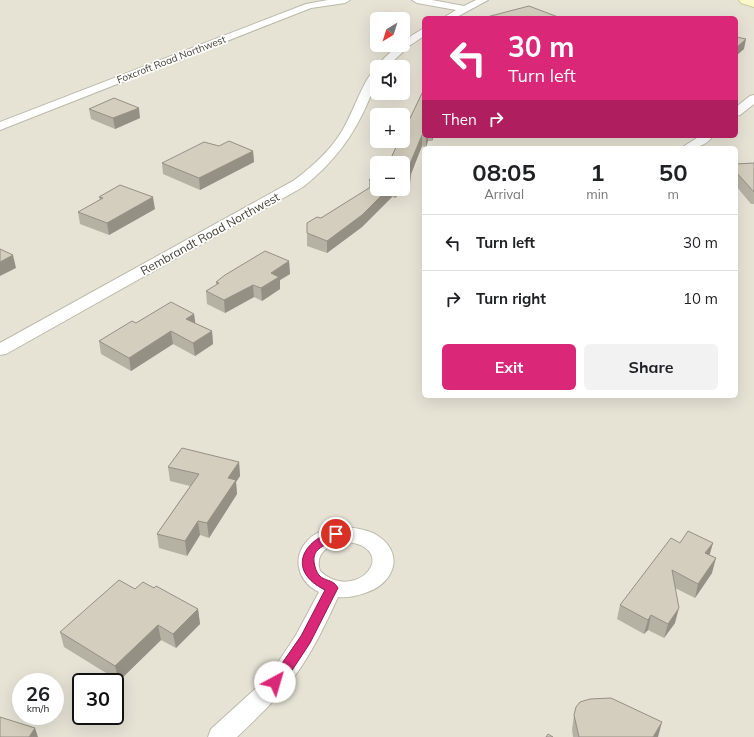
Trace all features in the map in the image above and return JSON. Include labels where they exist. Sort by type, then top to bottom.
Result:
[{"type":"main road","points":[[745,0],[754,3]]},
{"type":"street","name":"Foxcroft Road Northwest","points":[[0,126],[303,8],[345,0]]},
{"type":"street","points":[[418,0],[467,4],[481,1]]},
{"type":"street","points":[[451,16],[467,4]]},
{"type":"street","points":[[388,60],[405,44],[422,32]]},
{"type":"street","name":"Rembrandt Road Northwest","points":[[0,350],[298,184],[321,167],[338,148],[370,87]]},
{"type":"street","points":[[738,111],[754,98]]},
{"type":"street","points":[[691,146],[704,138]]},
{"type":"street","points":[[220,737],[256,704],[284,672],[306,639],[332,588]]},
{"type":"shaded area","points":[[0,0],[754,0],[754,737],[0,737]]},
{"type":"building","points":[[529,6],[555,16],[491,16]]},
{"type":"building","points":[[738,37],[746,39],[738,46]]},
{"type":"building","points":[[422,93],[422,135],[410,164],[410,156],[392,156],[396,148],[410,148],[410,118]]},
{"type":"building","points":[[114,98],[139,108],[113,118],[89,109]]},
{"type":"building","points":[[229,141],[253,151],[199,178],[162,163],[204,142],[219,146]]},
{"type":"building","points":[[754,163],[754,192],[738,174],[738,164]]},
{"type":"building","points":[[120,185],[153,197],[107,223],[78,212],[103,198],[99,197]]},
{"type":"building","points":[[370,187],[370,196],[381,196],[362,215],[327,241],[307,233],[307,223],[317,217],[321,218]]},
{"type":"building","points":[[0,249],[13,255],[0,262]]},
{"type":"building","points":[[265,251],[289,261],[271,273],[279,277],[261,288],[253,285],[224,300],[206,291],[219,283],[216,282],[225,275]]},
{"type":"building","points":[[171,302],[194,314],[186,319],[212,331],[193,343],[171,331],[129,358],[99,341],[132,321],[136,323]]},
{"type":"building","points":[[182,448],[239,462],[228,478],[236,480],[207,523],[198,521],[185,541],[157,534],[199,474],[168,467]]},
{"type":"building","points":[[688,531],[713,543],[705,553],[716,558],[698,584],[672,570],[679,608],[668,624],[651,615],[648,620],[620,605],[671,538],[680,543]]},
{"type":"building","points":[[119,580],[135,589],[143,582],[154,588],[156,586],[198,609],[173,634],[158,625],[115,666],[60,632]]},
{"type":"building","points":[[611,698],[662,722],[653,737],[579,737],[574,715],[576,707],[580,702],[590,699]]},
{"type":"building","points":[[0,717],[12,721],[12,725],[25,725],[35,728],[29,737],[0,737]]},
{"type":"building","points":[[548,734],[553,737],[546,737]]},
{"type":"route","points":[[275,682],[284,672],[306,639],[332,588],[316,581],[310,572],[308,558],[312,549],[319,542],[336,534]]}]
